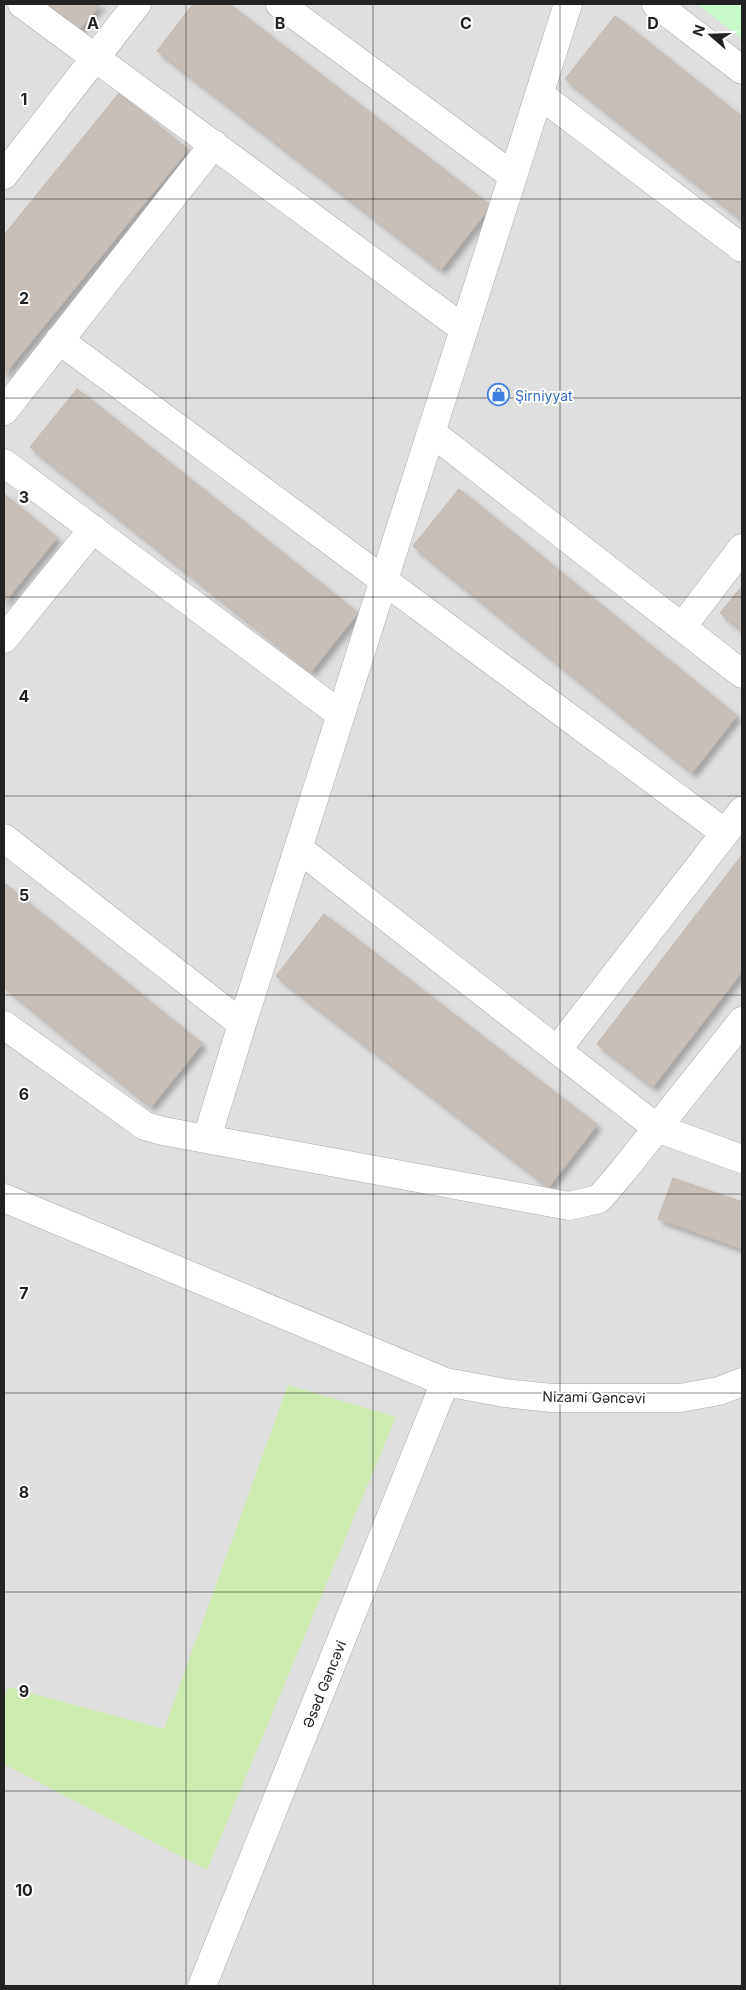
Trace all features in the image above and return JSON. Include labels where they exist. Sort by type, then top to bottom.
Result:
[{"type":"street","points":[[22,4],[464,329]]},
{"type":"street","points":[[4,175],[137,4]]},
{"type":"street","points":[[280,4],[513,176]]},
{"type":"street","points":[[207,1138],[340,714],[568,4]]},
{"type":"street","points":[[656,4],[742,70]]},
{"type":"street","points":[[539,94],[742,248]]},
{"type":"street","points":[[4,411],[214,144]]},
{"type":"street","points":[[59,340],[726,833]]},
{"type":"street","points":[[431,432],[742,674]]},
{"type":"street","points":[[4,462],[340,714]]},
{"type":"street","points":[[4,639],[93,529]]},
{"type":"street","points":[[682,627],[742,548]]},
{"type":"street","points":[[556,1050],[742,811]]},
{"type":"street","points":[[4,838],[242,1024]]},
{"type":"street","points":[[298,848],[657,1128],[742,1159]]},
{"type":"street","points":[[4,1025],[145,1126],[163,1131],[569,1206],[599,1199],[624,1171],[742,1021]]},
{"type":"street","name":"Nizami Gəncəvi","points":[[4,1198],[445,1382],[505,1393],[552,1398],[680,1398],[719,1391],[742,1382]]},
{"type":"street","name":"Əsəd Gəncəvi","points":[[202,1986],[445,1382]]},
{"type":"shaded area","points":[[4,4],[742,4],[742,1986],[4,1986]]},
{"type":"green space","points":[[697,4],[742,4],[742,39]]},
{"type":"green space","points":[[288,1385],[396,1417],[207,1870],[4,1764],[4,1699],[8,1687],[164,1729]]},
{"type":"building","points":[[47,4],[101,4],[79,30]]},
{"type":"building","points":[[193,4],[229,4],[491,206],[441,270],[157,51]]},
{"type":"building","points":[[615,16],[742,117],[742,220],[565,79]]},
{"type":"building","points":[[119,93],[188,150],[4,375],[4,235]]},
{"type":"building","points":[[77,389],[358,613],[311,672],[30,447]]},
{"type":"building","points":[[459,489],[737,716],[692,773],[413,546]]},
{"type":"building","points":[[4,494],[57,538],[4,603]]},
{"type":"building","points":[[742,586],[742,631],[720,613]]},
{"type":"building","points":[[742,855],[742,972],[653,1087],[597,1044]]},
{"type":"building","points":[[4,883],[202,1044],[151,1107],[4,987]]},
{"type":"building","points":[[324,914],[597,1125],[549,1187],[276,976]]},
{"type":"building","points":[[673,1178],[742,1202],[742,1249],[658,1219]]},
{"type":"place","name":"Şirniyyat","points":[[499,395]]}]
